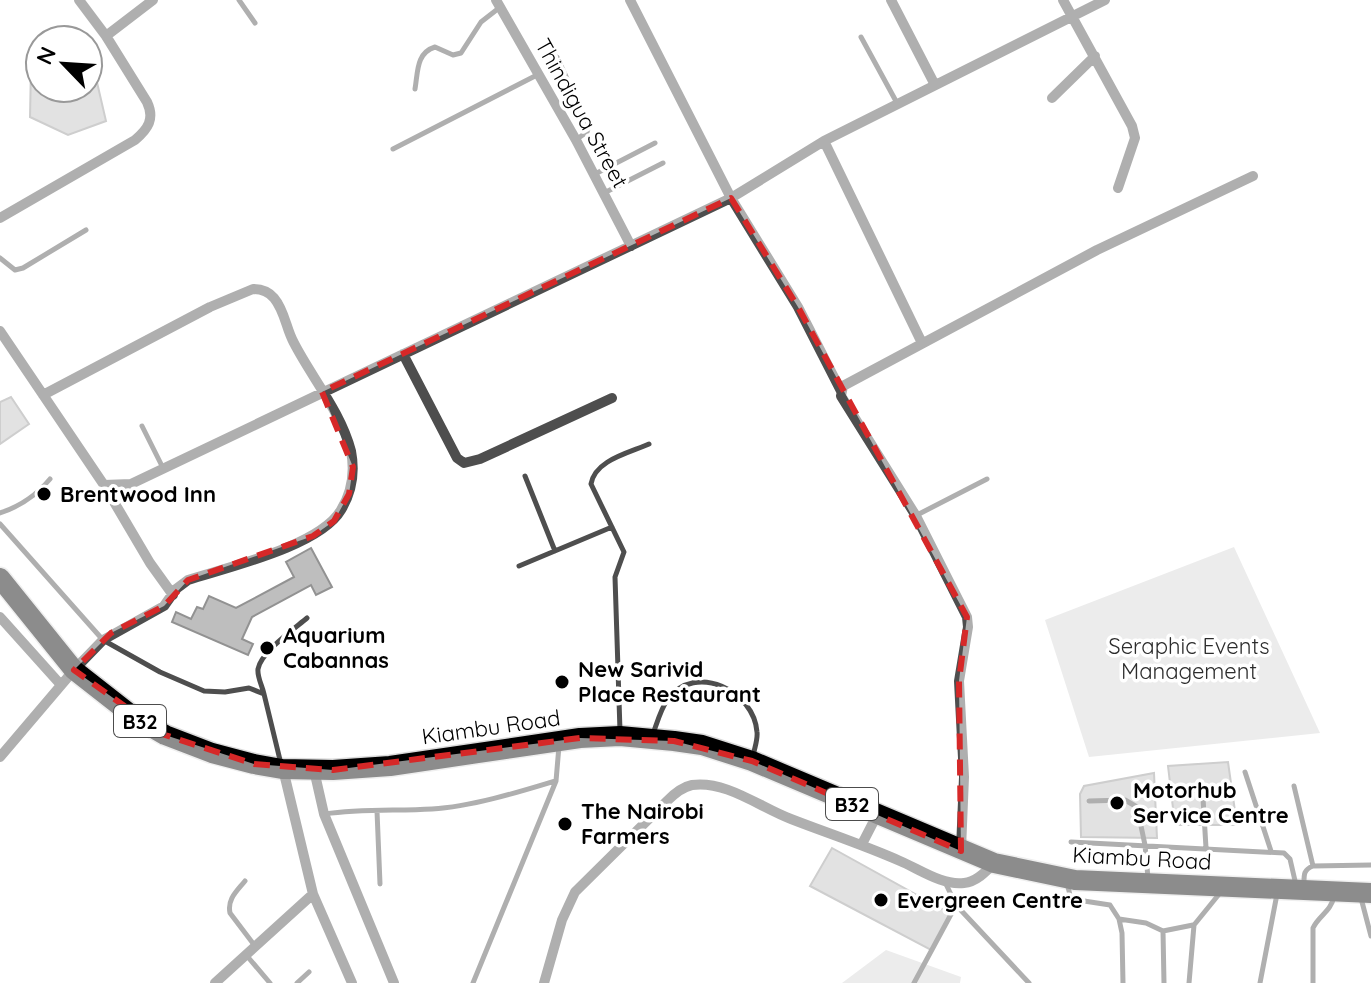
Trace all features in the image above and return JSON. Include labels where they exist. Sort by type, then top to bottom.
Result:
[{"type":"highway","name":"Kiambu Road","points":[[0,578],[67,678],[165,735],[212,753],[282,769],[314,770],[390,766],[559,741],[620,736],[702,745],[752,761],[994,863],[1066,878],[1366,893]]},
{"type":"street","points":[[0,218],[135,140],[149,126],[151,110],[106,36],[79,0]]},
{"type":"street","points":[[106,36],[153,0]]},
{"type":"street","points":[[630,0],[731,198],[798,307],[841,396],[916,516],[967,617],[959,681],[964,777],[961,851]]},
{"type":"street","points":[[891,0],[935,85]]},
{"type":"street","points":[[1063,0],[1132,126],[1135,138],[1118,188]]},
{"type":"street","points":[[104,485],[131,484],[164,469],[731,198],[824,141],[1105,0]]},
{"type":"street","name":"Thindigua Street","points":[[498,4],[576,140],[631,246]]},
{"type":"street","points":[[1052,98],[1095,56]]},
{"type":"street","points":[[824,141],[922,343]]},
{"type":"street","points":[[841,391],[843,386],[1097,250],[1253,176]]},
{"type":"street","points":[[0,757],[103,640],[164,606],[176,589],[188,580],[313,536],[334,521],[349,494],[353,467],[350,449],[332,405],[292,339],[282,310],[268,293],[253,289],[210,307],[43,395]]},
{"type":"street","points":[[0,331],[104,485],[150,563],[173,595]]},
{"type":"street","points":[[403,354],[457,458],[464,463],[480,459],[612,398]]},
{"type":"street","points":[[0,617],[67,678]]},
{"type":"street","points":[[282,769],[313,894],[352,983]]},
{"type":"street","points":[[314,770],[324,814],[394,983]]},
{"type":"street","points":[[544,983],[562,920],[575,892],[667,801],[690,785],[715,786],[944,880],[962,884],[985,873],[994,863]]},
{"type":"street","points":[[862,844],[877,815]]},
{"type":"street","points":[[215,983],[313,894]]},
{"type":"lane","points":[[239,0],[255,23]]},
{"type":"lane","points":[[415,89],[420,59],[427,50],[435,47],[453,55],[461,53],[481,22],[498,4]]},
{"type":"lane","points":[[861,37],[898,104]]},
{"type":"lane","points":[[557,57],[589,126],[587,132],[576,140]]},
{"type":"lane","points":[[393,149],[538,75]]},
{"type":"lane","points":[[594,175],[655,143]]},
{"type":"lane","points":[[603,193],[663,163]]},
{"type":"lane","points":[[0,258],[15,270],[23,268],[86,230]]},
{"type":"lane","points":[[142,426],[164,469]]},
{"type":"lane","points":[[620,736],[615,577],[624,552],[592,491],[592,477],[601,465],[649,444]]},
{"type":"lane","points":[[525,476],[555,551]]},
{"type":"lane","points":[[0,513],[19,506],[40,492],[50,479]]},
{"type":"lane","points":[[916,516],[987,479]]},
{"type":"lane","points":[[0,524],[103,640],[160,672],[204,691],[249,688],[264,694]]},
{"type":"lane","points":[[519,566],[612,527]]},
{"type":"lane","points":[[282,769],[267,698],[258,673],[259,663],[307,618]]},
{"type":"lane","points":[[651,739],[667,700],[679,688],[709,682],[728,687],[745,701],[754,716],[758,734],[752,761]]},
{"type":"lane","points":[[473,983],[556,781],[559,741]]},
{"type":"lane","points":[[1245,772],[1271,851]]},
{"type":"lane","points":[[324,814],[434,809],[556,781]]},
{"type":"lane","points":[[1294,786],[1313,866]]},
{"type":"lane","points":[[1186,789],[1199,791],[1203,798],[1206,848]]},
{"type":"lane","points":[[1089,801],[1125,800],[1137,807],[1145,845],[1148,883]]},
{"type":"lane","points":[[377,811],[380,884]]},
{"type":"lane","points":[[1071,842],[1284,853],[1290,859],[1293,890]]},
{"type":"lane","points":[[1260,983],[1293,890],[1307,868],[1371,865]]},
{"type":"lane","points":[[1066,878],[1071,899],[1110,905],[1119,919],[1123,983]]},
{"type":"lane","points":[[944,880],[956,905],[1029,983]]},
{"type":"lane","points":[[245,881],[231,898],[229,908],[256,947]]},
{"type":"lane","points":[[1189,983],[1194,925],[1225,887]]},
{"type":"lane","points":[[1313,983],[1313,928],[1332,907],[1336,891]]},
{"type":"lane","points":[[1366,893],[1371,936]]},
{"type":"lane","points":[[914,983],[956,905]]},
{"type":"lane","points":[[1119,919],[1146,923],[1163,931],[1194,925]]},
{"type":"lane","points":[[1163,931],[1164,983]]},
{"type":"lane","points":[[246,955],[270,983]]},
{"type":"lane","points":[[297,983],[309,972]]},
{"type":"highlighted area","points":[[731,198],[798,307],[967,617],[959,681],[961,851],[752,761],[674,741],[580,738],[333,770],[254,764],[165,735],[74,670],[111,633],[164,606],[188,580],[313,536],[334,521],[349,494],[353,467],[322,392]]},
{"type":"green space","name":"Seraphic Events Management","points":[[1234,547],[1320,733],[1089,757],[1045,620]]},
{"type":"green space","points":[[886,950],[961,977],[960,983],[842,983]]},
{"type":"building","points":[[30,104],[102,104],[106,121],[68,135],[30,117]]},
{"type":"building","points":[[11,397],[29,424],[0,444],[0,402]]},
{"type":"building","points":[[311,548],[332,587],[316,595],[311,585],[252,617],[242,639],[253,644],[248,655],[172,622],[176,612],[191,619],[197,607],[203,609],[209,596],[236,608],[294,577],[286,562]]},
{"type":"building","points":[[1228,762],[1237,825],[1175,825],[1168,766]]},
{"type":"building","name":"Motorhub Service Centre","points":[[1154,773],[1157,838],[1081,837],[1080,794],[1084,786]]},
{"type":"building","name":"Evergreen Centre","points":[[832,848],[951,914],[931,950],[810,886]]},
{"type":"place","name":"Brentwood Inn","points":[[44,494]]},
{"type":"place","name":"Aquarium Cabannas","points":[[267,648]]},
{"type":"place","name":"New Sarivid Place Restaurant","points":[[562,682]]},
{"type":"place","name":"Motorhub Service Centre","points":[[1117,803]]},
{"type":"place","name":"The Nairobi Farmers","points":[[565,824]]},
{"type":"place","name":"Evergreen Centre","points":[[881,900]]}]
